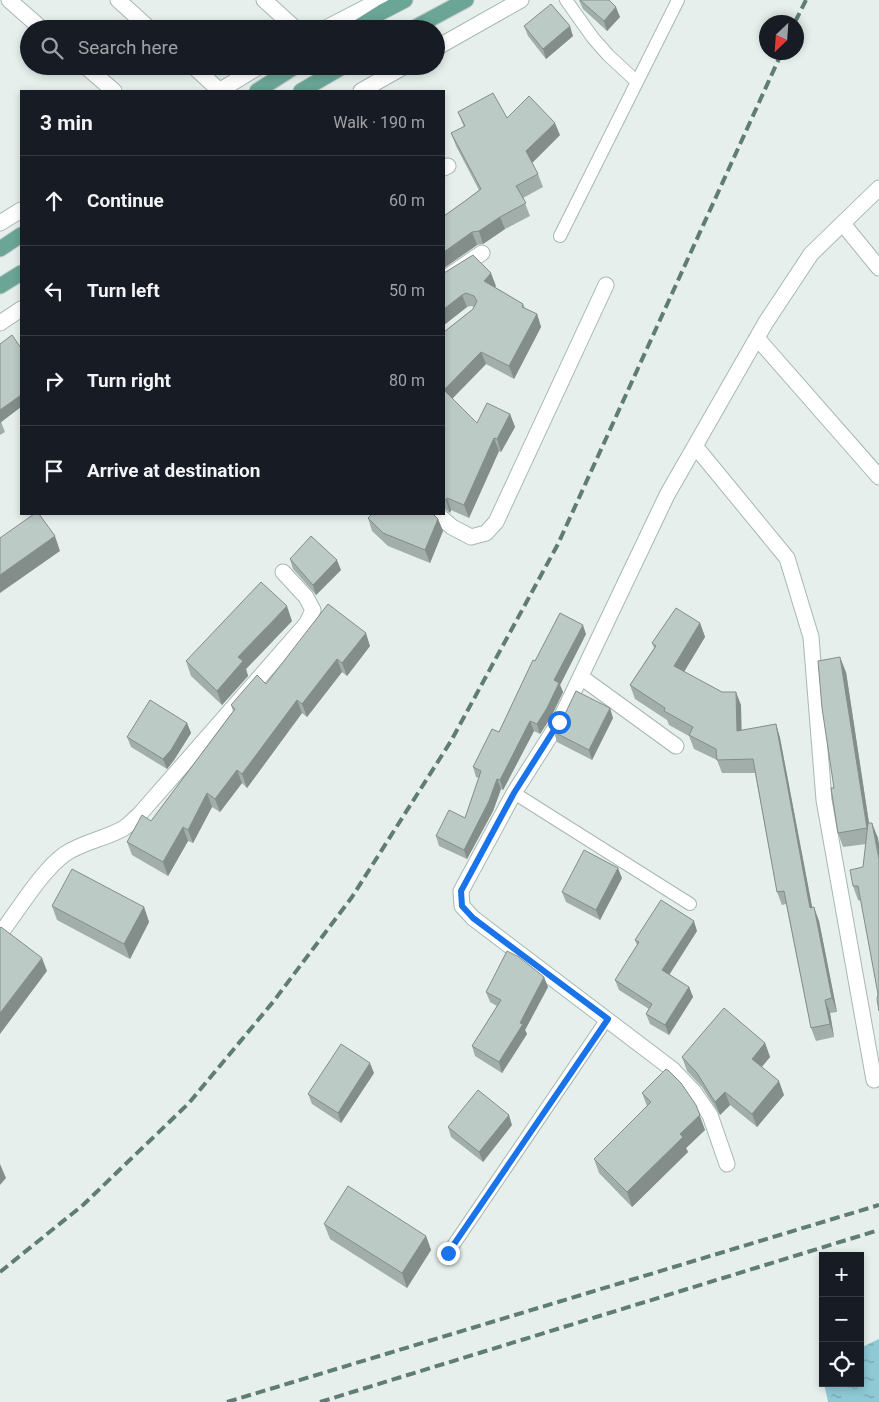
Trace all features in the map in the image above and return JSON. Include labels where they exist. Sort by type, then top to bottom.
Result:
[{"type":"main road","points":[[371,20],[405,0]]},
{"type":"main road","points":[[429,20],[466,0]]},
{"type":"main road","points":[[259,90],[282,75]]},
{"type":"main road","points":[[303,90],[329,75]]},
{"type":"main road","points":[[0,249],[20,236]]},
{"type":"main road","points":[[0,286],[20,274]]},
{"type":"street","points":[[9,0],[32,20]]},
{"type":"street","points":[[118,0],[140,20]]},
{"type":"street","points":[[264,0],[286,20]]},
{"type":"street","points":[[341,20],[380,0]]},
{"type":"street","points":[[445,43],[521,0]]},
{"type":"street","points":[[95,75],[113,90]]},
{"type":"street","points":[[203,75],[219,90]]},
{"type":"street","points":[[222,90],[246,75]]},
{"type":"street","points":[[363,90],[389,75]]},
{"type":"street","points":[[727,1164],[710,1115],[694,1092],[672,1070],[608,1019],[473,918],[462,906],[461,891],[514,793],[559,722],[667,495],[757,338],[812,254],[879,188]]},
{"type":"street","points":[[0,223],[20,211]]},
{"type":"street","points":[[843,224],[879,268]]},
{"type":"street","points":[[445,277],[482,253]]},
{"type":"street","points":[[438,515],[452,527],[471,536],[486,533],[496,522],[606,285]]},
{"type":"street","points":[[0,323],[20,310]]},
{"type":"street","points":[[757,338],[879,477]]},
{"type":"street","points":[[695,446],[787,558],[811,637],[824,800],[874,1080]]},
{"type":"street","points":[[0,934],[48,870],[63,855],[82,844],[105,837],[125,827],[139,815],[307,623],[313,610],[306,597],[283,572]]},
{"type":"street","points":[[581,677],[676,746]]},
{"type":"lane","points":[[566,0],[593,38],[637,82]]},
{"type":"lane","points":[[560,236],[678,0]]},
{"type":"lane","points":[[514,793],[690,904]]},
{"type":"lane","points":[[448,1253],[608,1019]]},
{"type":"water","points":[[879,1339],[879,1402],[828,1402],[825,1387],[864,1387],[864,1346]]},
{"type":"building","points":[[580,0],[609,0],[616,7],[604,21]]},
{"type":"building","points":[[551,4],[570,26],[543,49],[524,26]]},
{"type":"building","points":[[493,93],[507,118],[529,96],[555,123],[526,151],[538,174],[516,186],[526,203],[479,231],[472,232],[445,251],[445,215],[481,189],[451,133],[465,126],[458,112]]},
{"type":"building","points":[[473,255],[491,273],[484,281],[523,304],[522,307],[537,314],[509,366],[481,352],[445,389],[445,331],[473,309],[477,301],[474,296],[466,293],[445,308],[445,272]]},
{"type":"building","points":[[12,335],[20,347],[20,396],[0,410],[0,344]]},
{"type":"building","points":[[445,391],[477,423],[487,403],[510,414],[497,439],[494,438],[464,505],[447,498],[446,500]]},
{"type":"building","points":[[33,515],[40,515],[55,536],[0,575],[0,538]]},
{"type":"building","points":[[371,515],[434,515],[438,519],[425,550],[383,533],[368,518]]},
{"type":"building","points":[[311,536],[337,560],[313,585],[290,559]]},
{"type":"building","points":[[261,582],[287,606],[238,657],[243,661],[217,691],[186,661]]},
{"type":"building","points":[[328,604],[366,633],[342,663],[337,659],[302,704],[297,700],[242,774],[237,770],[215,799],[207,793],[188,830],[183,827],[163,862],[127,842],[142,815],[151,821],[235,709],[231,705],[257,675],[266,684]]},
{"type":"building","points":[[676,608],[700,623],[674,666],[722,692],[736,692],[737,731],[776,724],[810,908],[814,907],[832,998],[825,1000],[830,1024],[811,1028],[784,891],[777,892],[753,759],[717,760],[716,749],[689,735],[693,727],[664,711],[665,708],[630,685],[656,646],[652,643]]},
{"type":"building","points":[[560,613],[583,625],[554,680],[559,683],[547,708],[537,724],[530,721],[500,780],[497,779],[489,801],[464,850],[436,836],[449,810],[465,818],[481,771],[473,767],[492,729],[499,732],[533,660],[535,661]]},
{"type":"building","points":[[840,657],[867,828],[838,833],[831,788],[834,788],[822,708],[818,661]]},
{"type":"building","points":[[576,691],[610,708],[589,750],[554,732]]},
{"type":"building","points":[[150,700],[187,723],[171,750],[163,759],[127,737]]},
{"type":"building","points":[[868,823],[872,823],[879,859],[879,1011],[878,994],[858,886],[853,886],[850,870],[863,867]]},
{"type":"building","points":[[584,850],[618,868],[596,910],[562,892]]},
{"type":"building","points":[[72,869],[144,907],[124,944],[52,906]]},
{"type":"building","points":[[661,900],[694,921],[662,970],[689,987],[665,1025],[646,1014],[652,1004],[615,980],[639,942],[635,940]]},
{"type":"building","points":[[0,928],[42,958],[0,1013]]},
{"type":"building","points":[[507,951],[519,957],[544,977],[520,1023],[523,1024],[499,1062],[472,1046],[501,1000],[486,992]]},
{"type":"building","points":[[724,1008],[765,1043],[752,1059],[779,1081],[752,1114],[725,1092],[715,1102],[697,1073],[682,1057]]},
{"type":"building","points":[[341,1044],[370,1063],[338,1113],[308,1094]]},
{"type":"building","points":[[666,1069],[681,1083],[696,1105],[700,1115],[680,1134],[683,1137],[627,1192],[594,1159],[651,1102],[642,1093]]},
{"type":"building","points":[[478,1090],[509,1115],[479,1152],[448,1127]]},
{"type":"building","points":[[348,1186],[426,1236],[402,1273],[324,1224]]},
{"type":"railway","points":[[798,15],[806,0]]},
{"type":"railway","points":[[0,1272],[83,1205],[189,1103],[273,1002],[352,897],[451,741],[558,544],[778,60]]},
{"type":"railway","points":[[227,1402],[879,1205]]},
{"type":"railway","points":[[320,1402],[879,1230]]},
{"type":"route","points":[[448,1253],[608,1019],[473,918],[462,906],[461,891],[514,793],[559,722]]}]
